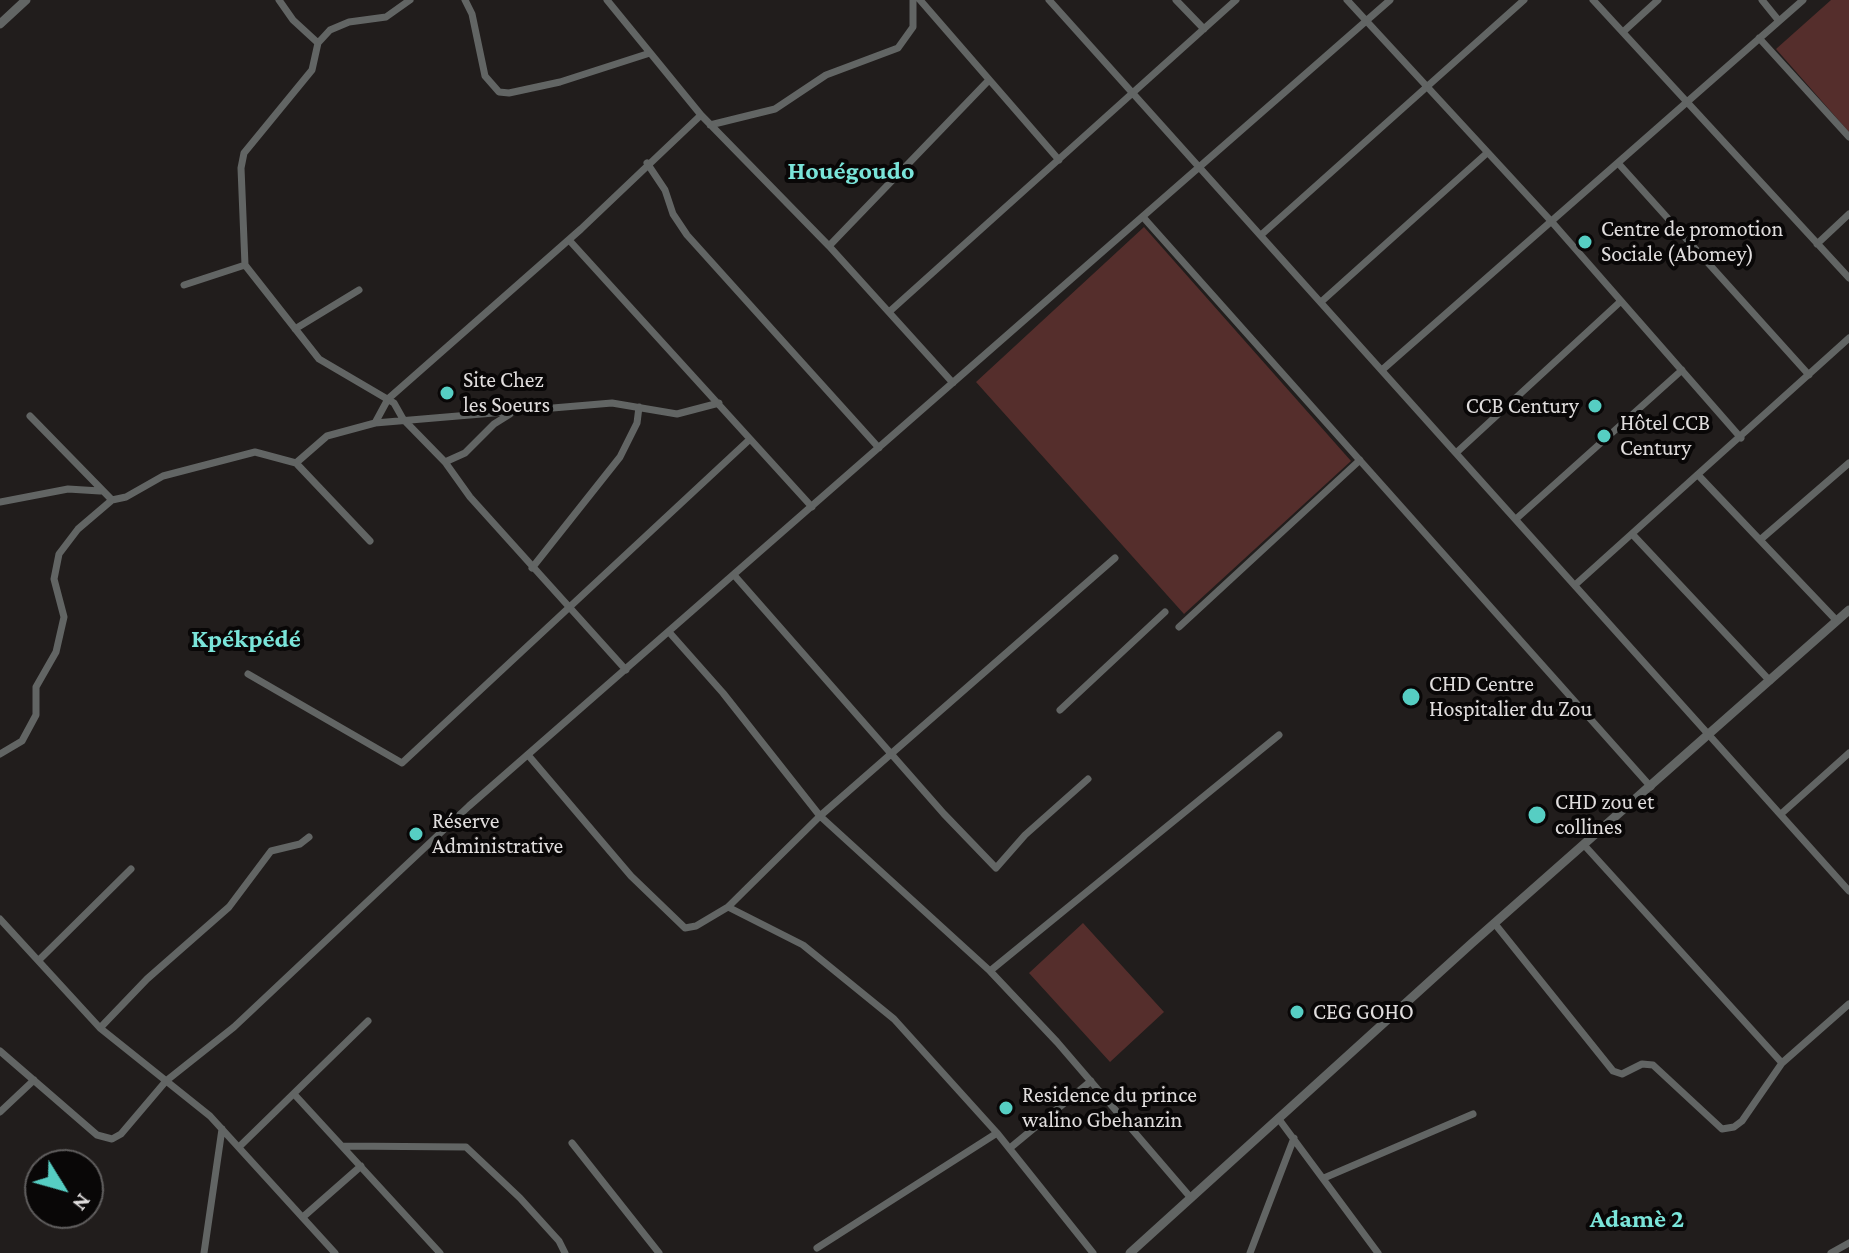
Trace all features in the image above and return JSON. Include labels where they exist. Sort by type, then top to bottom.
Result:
[{"type":"street","points":[[0,24],[26,0]]},
{"type":"street","points":[[279,0],[293,20],[318,43]]},
{"type":"street","points":[[410,0],[386,17],[338,25],[318,43],[312,70],[242,157],[245,265],[319,359],[388,399],[445,462],[470,497],[532,568],[626,670]]},
{"type":"street","points":[[465,0],[472,14],[485,76],[499,92],[509,93],[560,82],[650,53]]},
{"type":"street","points":[[607,0],[710,125],[829,246],[953,383]]},
{"type":"street","points":[[710,125],[775,109],[826,75],[898,48],[913,27],[913,0]]},
{"type":"street","points":[[920,0],[1059,160]]},
{"type":"street","points":[[1049,0],[1781,814],[1846,880],[1849,891]]},
{"type":"street","points":[[1176,0],[1204,29]]},
{"type":"street","points":[[889,312],[1236,0]]},
{"type":"street","points":[[1347,0],[1551,221],[1741,438]]},
{"type":"street","points":[[0,1051],[105,1139],[121,1134],[166,1081],[234,1027],[391,877],[1390,0]]},
{"type":"street","points":[[1261,235],[1524,0]]},
{"type":"street","points":[[1593,0],[1849,278]]},
{"type":"street","points":[[1623,32],[1658,0]]},
{"type":"street","points":[[1762,0],[1779,21]]},
{"type":"street","points":[[1382,370],[1803,0]]},
{"type":"street","points":[[1759,38],[1849,137]]},
{"type":"street","points":[[829,246],[988,81]]},
{"type":"street","points":[[375,423],[388,399],[569,240],[701,115]]},
{"type":"street","points":[[1321,302],[1487,153]]},
{"type":"street","points":[[647,163],[665,190],[673,214],[687,235],[879,448]]},
{"type":"street","points":[[1618,163],[1809,375]]},
{"type":"street","points":[[1817,244],[1849,214]]},
{"type":"street","points":[[1143,217],[1651,787]]},
{"type":"street","points":[[569,240],[812,507]]},
{"type":"street","points":[[184,285],[245,265]]},
{"type":"street","points":[[295,329],[359,290]]},
{"type":"street","points":[[1456,453],[1621,301]]},
{"type":"street","points":[[1575,585],[1634,536],[1849,338]]},
{"type":"street","points":[[1516,519],[1682,370]]},
{"type":"street","points":[[296,463],[327,436],[403,419],[612,403],[677,414],[719,403]]},
{"type":"street","points":[[532,568],[620,457],[634,431],[639,407]]},
{"type":"street","points":[[445,462],[465,453],[494,424],[512,413]]},
{"type":"street","points":[[30,416],[112,500]]},
{"type":"street","points":[[248,674],[402,763],[749,440]]},
{"type":"street","points":[[0,754],[22,741],[36,715],[36,687],[56,652],[64,617],[54,579],[59,554],[78,529],[112,500],[126,497],[163,476],[255,452],[296,463],[370,541]]},
{"type":"street","points":[[1179,627],[1360,460]]},
{"type":"street","points":[[1760,540],[1849,463]]},
{"type":"street","points":[[1699,476],[1837,621]]},
{"type":"street","points":[[0,502],[68,489],[104,492]]},
{"type":"street","points":[[1634,536],[1770,681]]},
{"type":"street","points":[[528,755],[631,876],[682,926],[696,926],[728,907],[820,816],[1115,558]]},
{"type":"street","points":[[734,575],[944,814],[996,868],[1025,835],[1088,779]]},
{"type":"street","points":[[1130,1253],[1849,610]]},
{"type":"street","points":[[1060,710],[1165,612]]},
{"type":"street","points":[[669,632],[723,693],[820,816],[990,971],[1091,1081],[1191,1198]]},
{"type":"street","points":[[990,971],[1279,735]]},
{"type":"street","points":[[1781,814],[1849,753]]},
{"type":"street","points":[[100,1028],[158,969],[229,907],[271,851],[300,844],[309,837]]},
{"type":"street","points":[[1585,846],[1782,1063]]},
{"type":"street","points":[[40,959],[131,869]]},
{"type":"street","points":[[728,907],[803,945],[894,1019],[1010,1148],[1093,1253]]},
{"type":"street","points":[[0,919],[40,959],[100,1028],[197,1103],[335,1253]]},
{"type":"street","points":[[1495,924],[1613,1071],[1622,1074],[1642,1064],[1653,1065],[1713,1125],[1722,1129],[1734,1127],[1742,1121],[1782,1063],[1849,1004]]},
{"type":"street","points":[[239,1147],[368,1021]]},
{"type":"street","points":[[0,1112],[34,1080]]},
{"type":"street","points":[[1010,1148],[1091,1081]]},
{"type":"street","points":[[294,1094],[440,1253]]},
{"type":"street","points":[[1324,1178],[1473,1114]]},
{"type":"street","points":[[1278,1118],[1378,1253]]},
{"type":"street","points":[[204,1253],[213,1208],[222,1129]]},
{"type":"street","points":[[817,1248],[997,1133]]},
{"type":"street","points":[[1250,1253],[1294,1138]]},
{"type":"street","points":[[572,1143],[659,1253]]},
{"type":"street","points":[[342,1146],[466,1147],[520,1198],[559,1241],[565,1253]]},
{"type":"street","points":[[303,1217],[361,1166]]},
{"type":"street","points":[[1831,1253],[1849,1243]]},
{"type":"shaded area","points":[[1831,0],[1849,0],[1849,132],[1776,49]]},
{"type":"shaded area","points":[[1144,227],[1351,461],[1184,614],[976,382]]},
{"type":"shaded area","points":[[1083,923],[1164,1012],[1110,1062],[1029,973]]},
{"type":"place","name":"Centre de promotion Sociale (Abomey)","points":[[1585,242]]},
{"type":"place","name":"Site Chez les Soeurs","points":[[447,393]]},
{"type":"place","name":"CCB Century","points":[[1595,406]]},
{"type":"place","name":"Hôtel CCB Century","points":[[1604,436]]},
{"type":"place","name":"CHD Centre Hospitalier du Zou","points":[[1411,697]]},
{"type":"place","name":"CHD zou et collines","points":[[1537,815]]},
{"type":"place","name":"Réserve Administrative","points":[[416,834]]},
{"type":"place","name":"CEG GOHO","points":[[1297,1012]]},
{"type":"place","name":"Residence du prince walino Gbehanzin","points":[[1006,1108]]},
{"type":"district","name":"Houégoudo","points":[[851,171]]},
{"type":"district","name":"Kpékpédé","points":[[246,639]]},
{"type":"district","name":"Adamè 2","points":[[1637,1219]]}]
